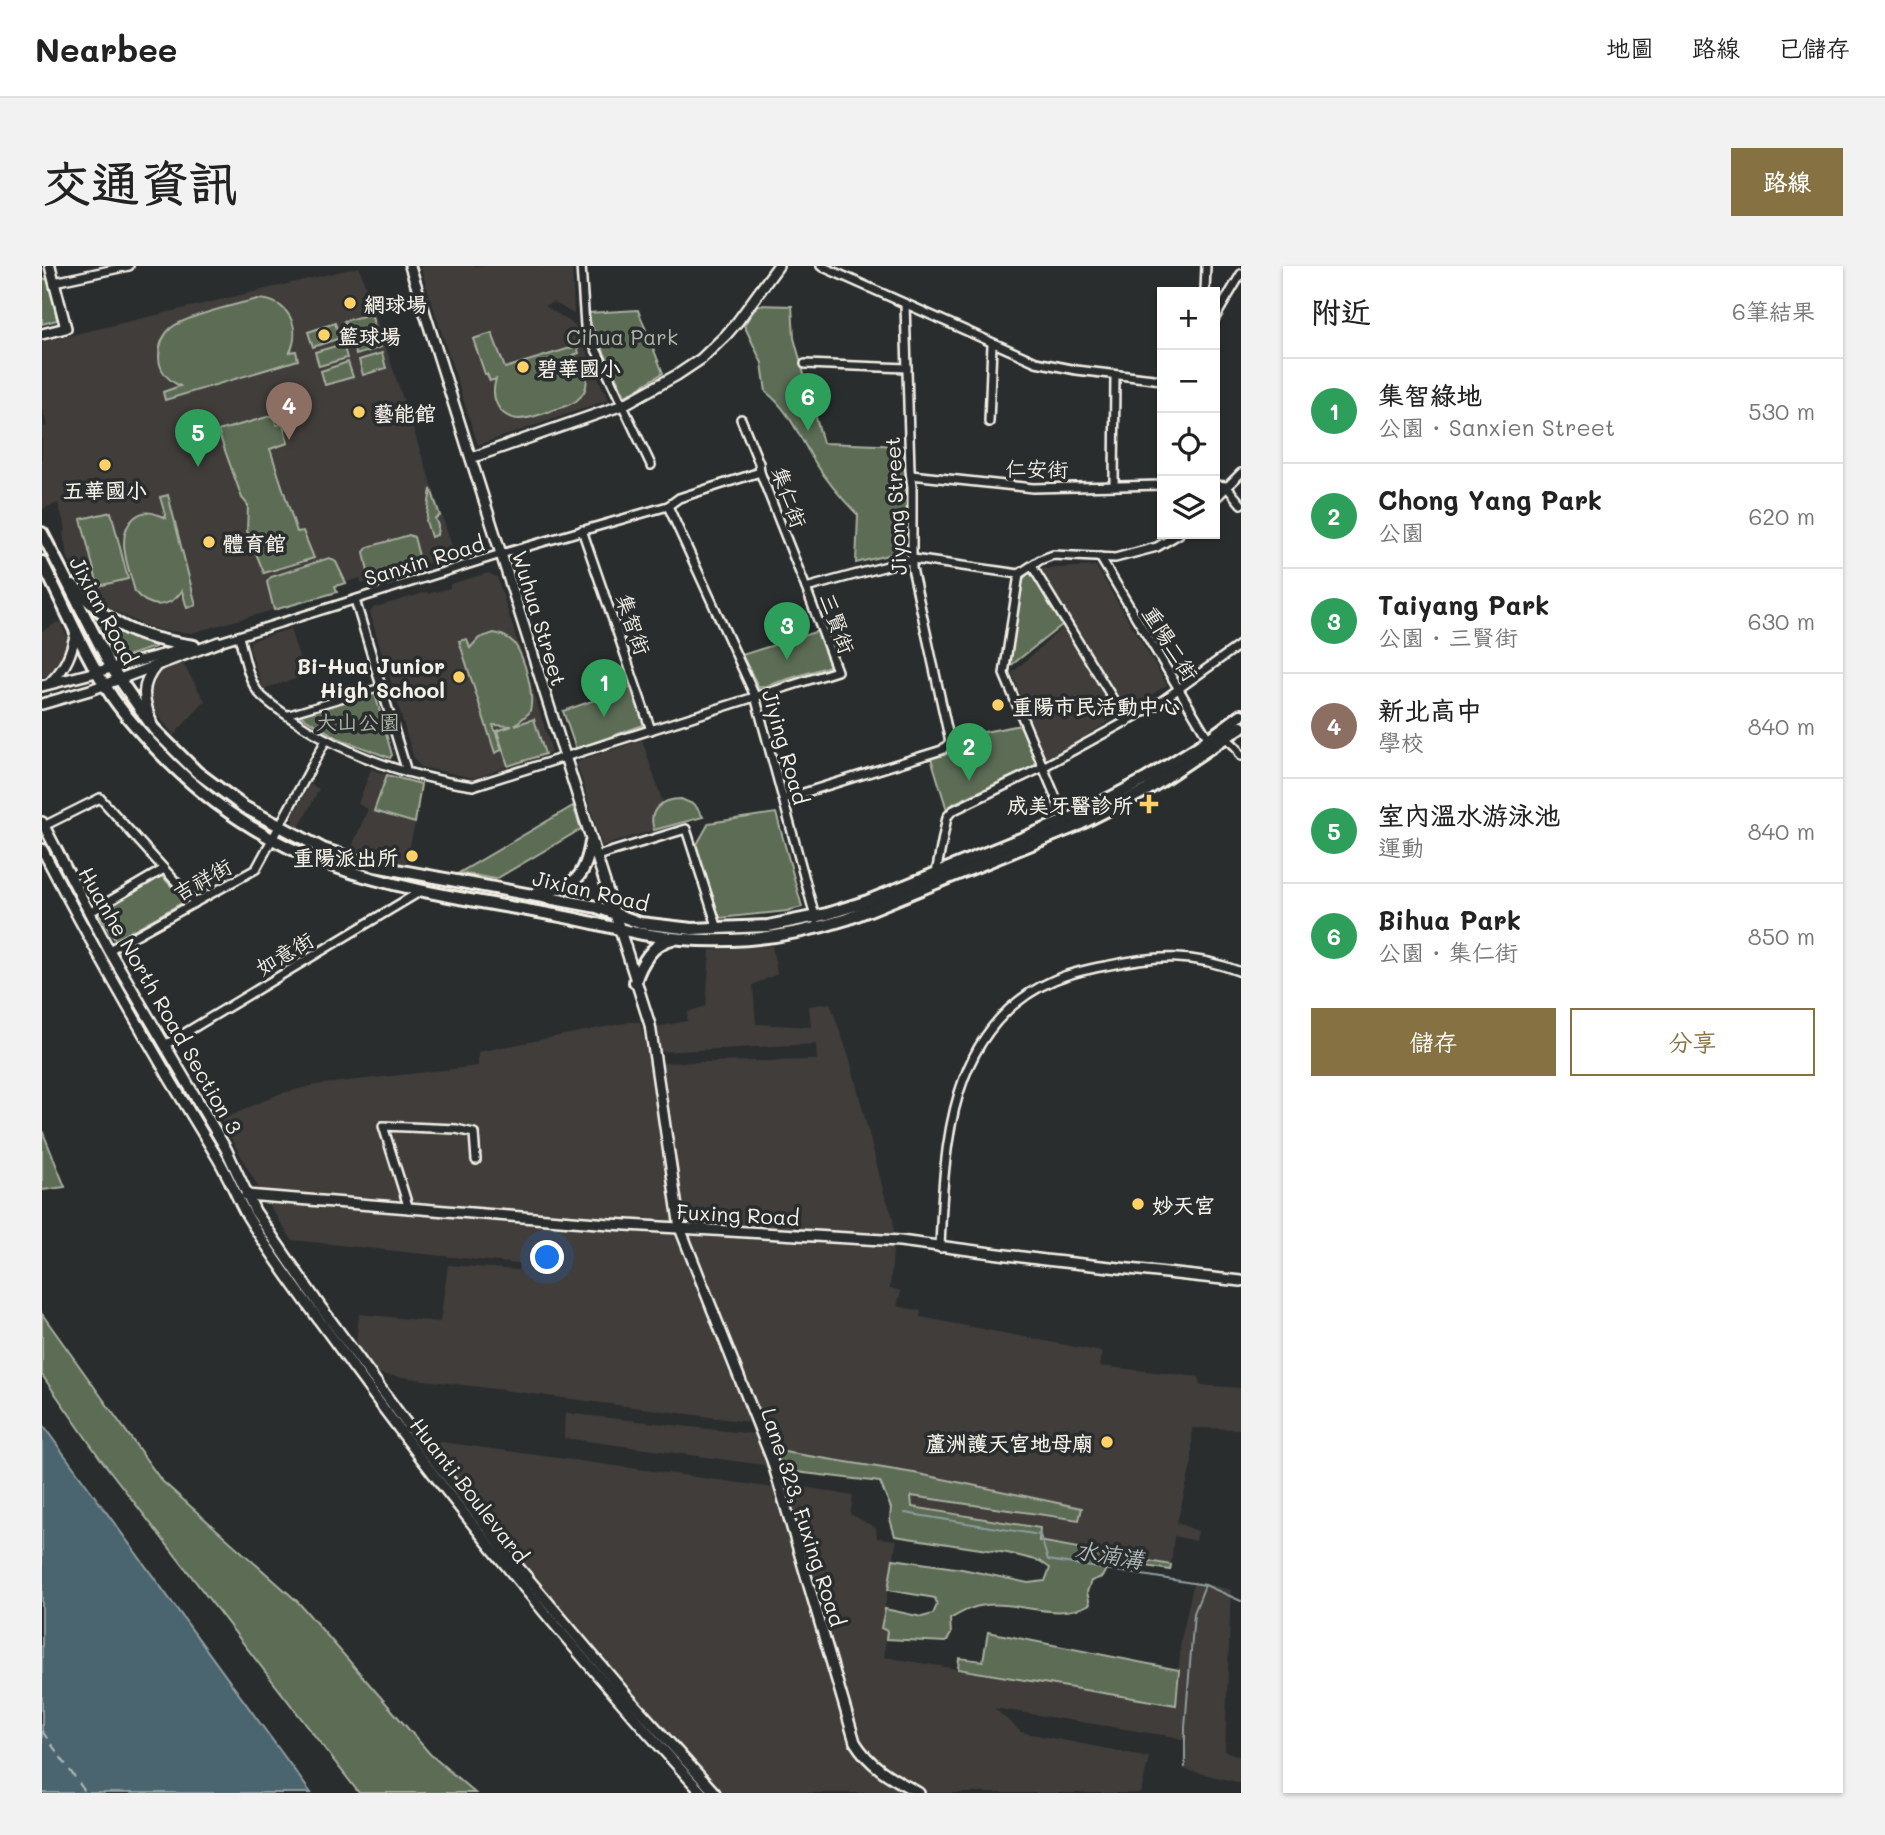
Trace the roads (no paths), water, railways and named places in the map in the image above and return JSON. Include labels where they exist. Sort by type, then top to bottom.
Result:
[{"type":"main road","name":"Jixian Road","points":[[42,533],[111,667],[154,729],[177,753],[244,807],[279,827],[323,849],[375,866],[614,912],[640,923],[718,929],[817,923],[936,873],[1068,825]]},
{"type":"main road","name":"Jixian Road","points":[[42,562],[97,671],[116,702],[189,782],[228,813],[272,840],[315,861],[365,878],[675,939],[767,938],[876,909],[1068,825],[1241,727]]},
{"type":"main road","points":[[64,575],[90,604],[109,620],[127,630],[149,639],[194,646]]},
{"type":"main road","name":"Jixian Road","points":[[1223,735],[1241,715]]},
{"type":"main road","points":[[527,895],[563,889],[574,883],[589,859],[592,842]]},
{"type":"main road","points":[[635,982],[643,963],[661,941],[675,939]]},
{"type":"street","points":[[42,334],[66,328],[50,266]]},
{"type":"street","points":[[54,282],[129,266]]},
{"type":"street","name":"Wuhua Street","points":[[410,266],[650,1025],[680,1228]]},
{"type":"street","points":[[580,266],[585,326],[651,465]]},
{"type":"street","points":[[471,458],[623,405],[677,375],[701,359],[738,321],[778,266]]},
{"type":"street","points":[[821,266],[1036,362],[1157,379]]},
{"type":"street","points":[[1205,287],[1206,266]]},
{"type":"street","points":[[1220,310],[1241,274]]},
{"type":"street","name":"Jiyong Street","points":[[784,799],[942,750],[948,745],[950,737],[912,568],[905,304]]},
{"type":"street","points":[[989,422],[992,344]]},
{"type":"street","points":[[805,364],[907,368]]},
{"type":"street","points":[[1114,486],[1115,375]]},
{"type":"street","name":"集仁街","points":[[741,419],[806,588]]},
{"type":"street","name":"Sanxin Road","points":[[105,684],[219,642],[501,554],[668,506],[679,498],[760,472]]},
{"type":"street","points":[[1220,493],[1241,472]]},
{"type":"street","name":"仁安街","points":[[911,475],[1033,488],[1157,485]]},
{"type":"street","points":[[1220,485],[1226,486],[1241,503]]},
{"type":"street","name":"Jiying Road","points":[[668,506],[755,696],[817,923]]},
{"type":"street","name":"集智街","points":[[582,530],[651,730]]},
{"type":"street","points":[[913,559],[1020,574],[1052,555],[1115,558],[1157,547],[1171,539]]},
{"type":"street","name":"重陽二街","points":[[1100,557],[1211,742]]},
{"type":"street","name":"三賢街","points":[[239,636],[252,683],[259,694],[286,715],[326,740],[376,763],[473,786],[837,671],[806,588],[913,559]]},
{"type":"street","points":[[1032,566],[1127,722]]},
{"type":"street","points":[[1020,574],[1004,674],[1068,825]]},
{"type":"street","points":[[355,600],[407,772]]},
{"type":"street","points":[[46,685],[64,667],[71,653],[76,630]]},
{"type":"street","name":"Sanxin Road","points":[[46,685],[194,646],[219,642]]},
{"type":"street","points":[[936,873],[947,817],[952,811],[1127,722],[1180,689],[1241,644]]},
{"type":"street","points":[[154,729],[145,706],[143,691],[156,666]]},
{"type":"street","points":[[42,704],[105,684]]},
{"type":"street","points":[[286,715],[381,687]]},
{"type":"street","points":[[1223,735],[1241,756]]},
{"type":"street","name":"吉祥街","points":[[109,950],[256,869],[326,740]]},
{"type":"street","points":[[43,824],[100,798],[195,903]]},
{"type":"street","name":"Huanhe North Road Section 3","points":[[43,824],[109,950],[226,1149],[249,1197]]},
{"type":"street","points":[[597,856],[686,829],[718,929]]},
{"type":"street","name":"Huanhe North Road Section 3","points":[[42,849],[98,957],[216,1154],[233,1190]]},
{"type":"street","points":[[89,913],[164,869]]},
{"type":"street","name":"如意街","points":[[165,1045],[421,891]]},
{"type":"street","points":[[940,1248],[943,1178],[957,1101],[978,1047],[1002,1015],[1030,993],[1056,979],[1141,958],[1177,956],[1209,960],[1241,972]]},
{"type":"street","points":[[173,1086],[185,1079]]},
{"type":"street","points":[[410,1209],[383,1126],[456,1129],[474,1133],[476,1160]]},
{"type":"street","name":"Fuxing Road","points":[[233,1190],[249,1197],[900,1241],[940,1248],[1241,1281]]},
{"type":"street","name":"Huanti Boulevard","points":[[233,1190],[247,1215],[330,1334],[603,1683],[702,1793]]},
{"type":"street","name":"Huanti Boulevard","points":[[249,1197],[255,1211],[320,1306],[454,1493]]},
{"type":"street","name":"Lane 323, Fuxing Road","points":[[680,1228],[772,1460],[855,1742],[865,1757],[878,1769],[919,1793]]},
{"type":"street","name":"Huanti Boulevard","points":[[506,1558],[715,1793]]},
{"type":"water","points":[[42,1424],[311,1793],[42,1793]]},
{"type":"waterway","name":"水湳溝","points":[[905,1513],[1040,1535],[1048,1560],[1205,1585],[1241,1601]]},
{"type":"waterway","points":[[1185,1767],[1185,1727],[1194,1613],[1205,1585]]},
{"type":"place","name":"網球場","points":[[350,303]]},
{"type":"place","name":"籃球場","points":[[324,335]]},
{"type":"place","name":"碧華國小","points":[[523,367]]},
{"type":"place","name":"藝能館","points":[[359,412]]},
{"type":"place","name":"Bihua Park","points":[[808,431]]},
{"type":"place","name":"新北高中","points":[[289,440]]},
{"type":"place","name":"五華國小","points":[[105,465]]},
{"type":"place","name":"室內溫水游泳池","points":[[198,467]]},
{"type":"place","name":"體育館","points":[[209,542]]},
{"type":"place","name":"Taiyang Park","points":[[787,660]]},
{"type":"place","name":"Bi-Hua Junior High School","points":[[459,677]]},
{"type":"place","name":"重陽市民活動中心","points":[[998,705]]},
{"type":"place","name":"集智綠地","points":[[604,717]]},
{"type":"place","name":"Chong Yang Park","points":[[969,781]]},
{"type":"place","name":"成美牙醫診所","points":[[1149,804]]},
{"type":"place","name":"重陽派出所","points":[[412,856]]},
{"type":"place","name":"妙天宮","points":[[1138,1204]]},
{"type":"place","name":"蘆洲護天宮地母廟","points":[[1107,1442]]},
{"type":"park label","name":"Cihua Park","points":[[622,336]]},
{"type":"park label","name":"大山公園","points":[[358,721]]}]
